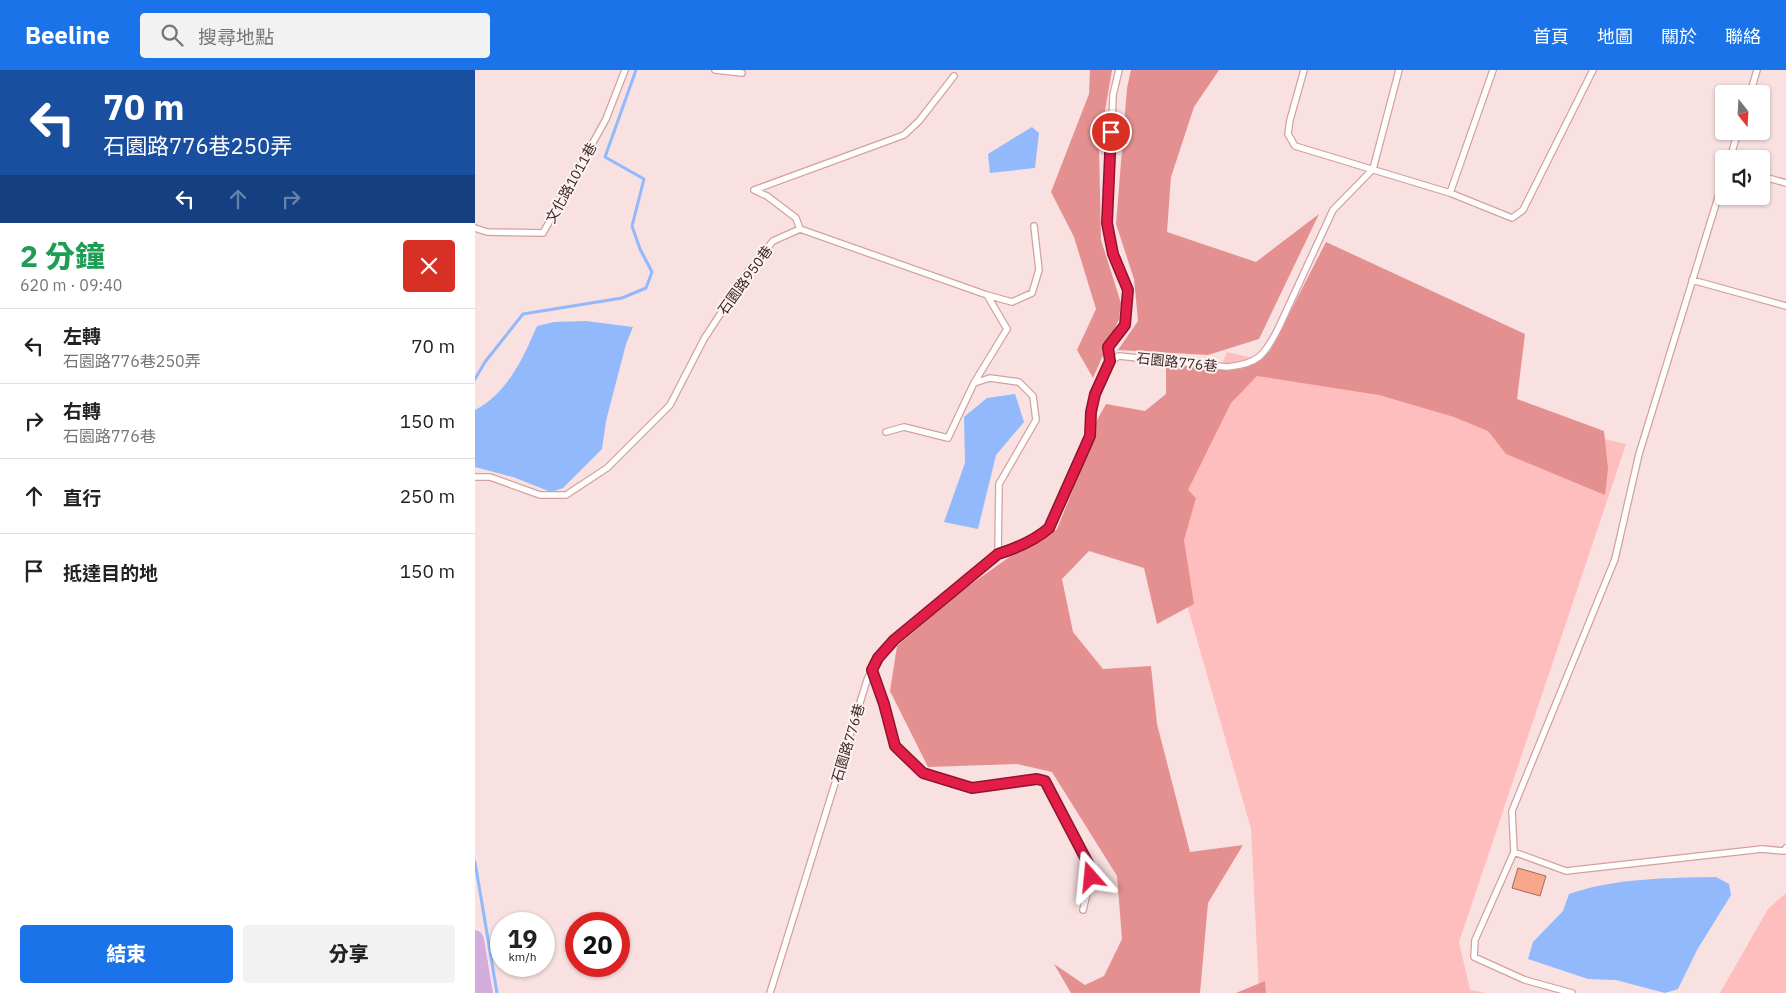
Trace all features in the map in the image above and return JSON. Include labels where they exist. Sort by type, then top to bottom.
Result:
[{"type":"main road","points":[[475,939],[484,993]]},
{"type":"lane","name":"文化路1011巷","points":[[475,228],[487,232],[543,233],[606,119],[625,70]]},
{"type":"lane","points":[[715,70],[742,73]]},
{"type":"lane","points":[[1110,361],[1108,347],[1125,325],[1128,290],[1113,254],[1107,223],[1113,95],[1119,70]]},
{"type":"lane","points":[[1304,70],[1288,134],[1295,146],[1450,192],[1512,218],[1523,210],[1593,70]]},
{"type":"lane","points":[[1373,169],[1399,70]]},
{"type":"lane","points":[[1450,192],[1493,70]]},
{"type":"lane","points":[[1753,85],[1757,70]]},
{"type":"lane","points":[[954,76],[919,121],[904,134],[754,190],[767,196],[796,218],[800,229],[1011,302],[1032,293],[1039,270],[1034,226]]},
{"type":"lane","name":"石園路776巷","points":[[770,993],[865,689],[878,658],[894,640],[998,554],[1018,548],[1038,537],[1049,528],[1090,436],[1091,412],[1095,394],[1110,361],[1119,356],[1227,367],[1243,365],[1258,359],[1269,346],[1333,210],[1373,169]]},
{"type":"lane","points":[[1770,179],[1786,183]]},
{"type":"lane","points":[[1572,993],[1525,980],[1475,957],[1475,940],[1514,852],[1512,811],[1615,559],[1639,454],[1716,205]]},
{"type":"lane","name":"石園路950巷","points":[[475,477],[490,477],[540,495],[566,495],[607,468],[670,405],[704,340],[749,270],[773,240],[800,229]]},
{"type":"lane","points":[[1692,280],[1786,306]]},
{"type":"lane","points":[[887,432],[904,426],[948,438],[975,382],[1007,329],[987,295]]},
{"type":"lane","points":[[975,382],[990,378],[1019,382],[1033,396],[1037,420],[999,484],[998,554]]},
{"type":"lane","points":[[872,670],[884,704],[895,746],[923,773],[972,788],[1037,779],[1045,781],[1090,867],[1091,877],[1083,910]]},
{"type":"lane","points":[[1514,852],[1566,871],[1762,849],[1785,851],[1786,848]]},
{"type":"shaded area","points":[[1090,70],[1112,70],[1099,146],[1101,240],[1121,303],[1119,319],[1093,378],[1077,350],[1096,309],[1074,237],[1051,192],[1089,94]]},
{"type":"shaded area","points":[[1131,70],[1219,70],[1194,107],[1171,177],[1167,232],[1256,262],[1319,214],[1259,339],[1208,355],[1118,350],[1138,321],[1134,279],[1116,224],[1127,88]]},
{"type":"shaded area","points":[[1326,242],[1525,334],[1517,399],[1604,431],[1608,469],[1605,495],[1506,454],[1488,431],[1454,417],[1379,395],[1257,376],[1231,403],[1188,490],[1196,498],[1184,540],[1194,604],[1157,624],[1144,568],[1089,551],[1062,579],[1073,632],[1103,669],[1151,666],[1157,724],[1190,852],[1243,845],[1208,903],[1200,993],[1071,993],[1054,964],[1085,985],[1104,976],[1122,939],[1117,876],[1052,772],[1017,764],[928,767],[890,691],[897,646],[960,592],[1008,558],[1057,529],[1080,472],[1097,420],[1106,404],[1145,411],[1166,394],[1166,365],[1241,369],[1270,351]]},
{"type":"shaded area","points":[[1227,352],[1626,444],[1459,942],[1470,990],[1486,993],[1259,993],[1251,829],[1160,510]]},
{"type":"shaded area","points":[[1786,893],[1786,993],[1720,993],[1768,909]]},
{"type":"shaded area","points":[[1265,981],[1266,993],[1236,993]]},
{"type":"water","points":[[1032,127],[1039,133],[1035,168],[990,173],[988,154]]},
{"type":"water","points":[[586,321],[633,327],[626,344],[606,421],[602,449],[563,488],[551,492],[513,477],[475,467],[475,410],[496,395],[505,385],[520,362],[537,326],[554,322]]},
{"type":"water","points":[[1015,394],[1024,422],[996,455],[978,529],[944,522],[965,463],[964,417],[987,398]]},
{"type":"water","points":[[1716,877],[1729,884],[1731,895],[1697,950],[1678,989],[1665,993],[1616,980],[1588,979],[1528,959],[1533,942],[1563,911],[1569,894],[1623,882]]},
{"type":"building","points":[[1518,868],[1546,876],[1540,896],[1512,888]]},
{"type":"waterway","points":[[475,379],[485,362],[523,314],[622,298],[646,288],[652,272],[640,249],[632,226],[644,179],[605,157],[636,70]]},
{"type":"waterway","points":[[475,862],[497,993]]},
{"type":"route","points":[[1091,877],[1090,867],[1045,781],[1037,779],[972,788],[923,773],[895,746],[884,704],[872,670],[878,658],[894,640],[998,554],[1018,548],[1038,537],[1049,528],[1090,436],[1091,412],[1095,394],[1110,361],[1108,347],[1125,325],[1128,290],[1113,254],[1107,223],[1111,132]]}]
